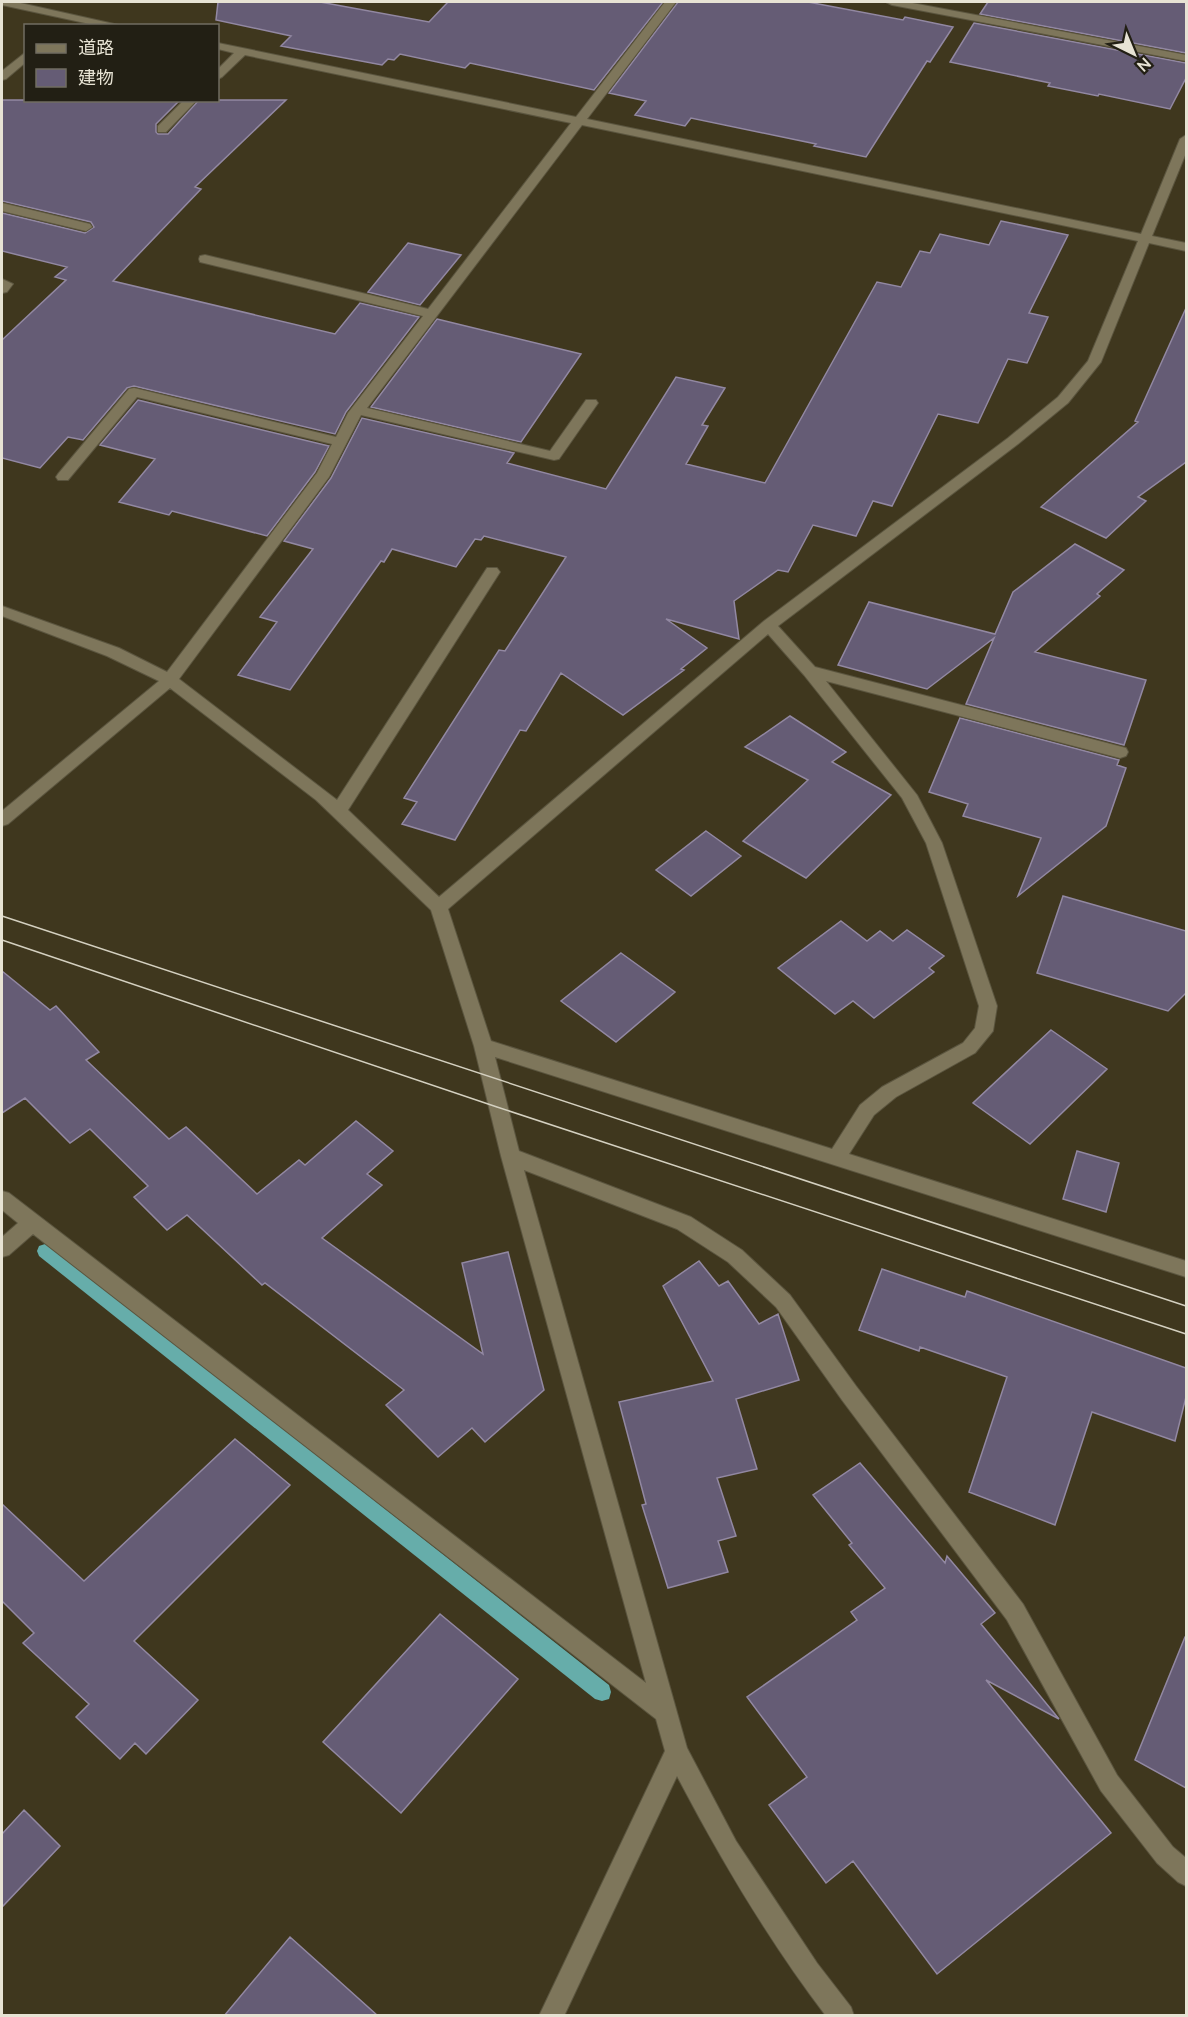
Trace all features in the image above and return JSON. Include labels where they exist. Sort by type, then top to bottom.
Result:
[{"type":"street","points":[[2,2],[74,12],[112,24]]},
{"type":"street","points":[[2,820],[170,680],[324,474],[358,410],[670,2]]},
{"type":"street","points":[[892,2],[1186,58]]},
{"type":"street","points":[[61,24],[74,12]]},
{"type":"street","points":[[219,46],[1186,247]]},
{"type":"street","points":[[219,74],[242,51]]},
{"type":"street","points":[[2,77],[24,57]]},
{"type":"street","points":[[162,129],[189,102]]},
{"type":"street","points":[[439,907],[769,625],[1013,441],[1063,400],[1094,362],[1186,139]]},
{"type":"street","points":[[2,207],[86,227]]},
{"type":"street","points":[[205,259],[431,314]]},
{"type":"street","points":[[2,283],[6,284],[2,289]]},
{"type":"street","points":[[63,477],[134,392],[340,442]]},
{"type":"street","points":[[358,410],[554,456],[591,403]]},
{"type":"street","points":[[338,812],[492,573]]},
{"type":"street","points":[[2,610],[103,648],[170,680],[322,796],[439,907],[483,1046],[510,1156],[677,1752],[728,1849],[808,1972],[842,2016]]},
{"type":"street","points":[[769,625],[810,671],[909,795],[934,843],[988,1006],[984,1031],[969,1048],[882,1098],[867,1110],[836,1158]]},
{"type":"street","points":[[810,671],[1120,752]]},
{"type":"street","points":[[483,1046],[1186,1269]]},
{"type":"street","points":[[510,1156],[684,1223],[735,1256],[783,1301],[849,1393],[1015,1612],[1109,1783],[1165,1855],[1186,1874]]},
{"type":"street","points":[[2,1199],[667,1713]]},
{"type":"street","points":[[2,1249],[32,1224]]},
{"type":"street","points":[[551,2016],[677,1752]]},
{"type":"building","points":[[218,2],[320,2],[429,22],[448,2],[663,2],[594,90],[470,63],[465,68],[400,54],[394,60],[388,59],[382,65],[281,46],[291,36],[216,20]]},
{"type":"building","points":[[678,2],[808,2],[953,27],[930,62],[927,61],[866,157],[814,146],[816,144],[691,118],[685,126],[635,115],[646,101],[609,93]]},
{"type":"building","points":[[988,2],[1186,2],[1186,53],[980,14]]},
{"type":"building","points":[[974,23],[1186,63],[1186,78],[1170,109],[1048,86],[1050,83],[950,62]]},
{"type":"building","points":[[2,100],[178,102],[156,124],[158,134],[168,134],[197,102],[286,100],[195,187],[201,189],[113,281],[335,334],[360,303],[419,317],[346,412],[335,434],[134,386],[127,388],[83,440],[68,437],[40,468],[2,458],[2,340],[66,280],[55,277],[67,267],[2,251],[2,213],[85,233],[94,227],[91,222],[2,201]]},
{"type":"building","points":[[1001,221],[1068,235],[1029,313],[1048,317],[1027,363],[1008,359],[978,423],[938,414],[892,506],[873,501],[856,536],[813,525],[788,572],[778,570],[734,601],[739,639],[666,619],[707,648],[681,669],[684,670],[623,715],[561,673],[526,731],[520,730],[455,840],[402,824],[417,802],[404,798],[499,650],[505,651],[566,557],[484,536],[481,540],[475,539],[456,567],[392,549],[384,562],[381,561],[290,690],[238,675],[277,622],[260,617],[313,549],[284,541],[331,478],[362,418],[514,453],[507,463],[606,489],[676,377],[725,388],[702,425],[708,426],[686,464],[765,483],[877,282],[901,287],[920,251],[930,253],[940,234],[989,245]]},
{"type":"building","points":[[408,243],[461,255],[420,305],[368,292]]},
{"type":"building","points":[[1186,308],[1186,462],[1138,497],[1146,501],[1106,538],[1041,507],[1138,422],[1135,421]]},
{"type":"building","points":[[437,319],[581,354],[521,442],[371,407]]},
{"type":"building","points":[[138,400],[329,446],[315,472],[267,536],[172,511],[169,515],[119,502],[155,459],[100,445]]},
{"type":"building","points":[[1075,544],[1124,570],[1097,594],[1100,596],[1035,652],[1146,680],[1124,745],[966,704],[994,638],[927,689],[838,665],[869,602],[995,634],[1013,592]]},
{"type":"building","points":[[790,716],[846,752],[832,762],[891,795],[806,878],[743,841],[808,780],[745,747]]},
{"type":"building","points":[[960,718],[1119,760],[1117,765],[1126,768],[1106,826],[1018,896],[1041,838],[963,816],[968,804],[929,792]]},
{"type":"building","points":[[706,831],[741,856],[691,896],[656,870]]},
{"type":"building","points":[[1063,896],[1186,931],[1186,993],[1168,1011],[1037,973]]},
{"type":"building","points":[[841,921],[867,941],[880,931],[893,941],[907,930],[944,956],[929,968],[934,972],[874,1018],[853,1001],[835,1014],[778,968]]},
{"type":"building","points":[[621,953],[675,992],[616,1042],[561,1001]]},
{"type":"building","points":[[2,971],[50,1010],[56,1006],[99,1052],[86,1060],[169,1139],[186,1127],[257,1194],[299,1160],[305,1165],[356,1121],[393,1151],[367,1174],[382,1185],[322,1238],[483,1354],[462,1263],[508,1252],[544,1390],[485,1442],[472,1428],[438,1457],[386,1405],[404,1390],[265,1283],[262,1285],[187,1215],[167,1230],[134,1197],[148,1186],[90,1129],[70,1143],[25,1098],[2,1113]]},
{"type":"building","points":[[1051,1030],[1107,1069],[1030,1144],[973,1103]]},
{"type":"building","points":[[1077,1151],[1119,1163],[1106,1212],[1063,1199]]},
{"type":"building","points":[[699,1261],[719,1286],[728,1281],[759,1324],[778,1314],[799,1380],[736,1399],[757,1469],[717,1478],[736,1536],[718,1541],[728,1572],[668,1588],[642,1505],[646,1504],[619,1402],[713,1381],[663,1286]]},
{"type":"building","points":[[882,1269],[965,1297],[967,1291],[1186,1368],[1186,1397],[1175,1441],[1092,1412],[1055,1525],[969,1492],[1007,1377],[920,1347],[919,1351],[859,1330]]},
{"type":"building","points":[[235,1439],[290,1485],[134,1641],[198,1700],[146,1754],[135,1743],[120,1759],[76,1717],[89,1704],[23,1643],[34,1633],[2,1601],[2,1504],[84,1581]]},
{"type":"building","points":[[860,1463],[945,1563],[947,1556],[995,1613],[981,1624],[1059,1719],[986,1680],[1111,1833],[937,1974],[853,1861],[826,1883],[769,1805],[807,1777],[747,1697],[857,1620],[851,1612],[885,1588],[849,1545],[852,1543],[813,1495]]},
{"type":"building","points":[[440,1614],[518,1679],[401,1813],[323,1742]]},
{"type":"building","points":[[1186,1637],[1186,1788],[1135,1760]]},
{"type":"building","points":[[24,1810],[60,1846],[2,1907],[2,1834]]},
{"type":"building","points":[[290,1937],[378,2016],[224,2016]]},
{"type":"waterway","points":[[45,1251],[602,1692]]},
{"type":"tram line","points":[[2,916],[1186,1306]]},
{"type":"tram line","points":[[2,940],[497,1107],[1186,1334]]}]
